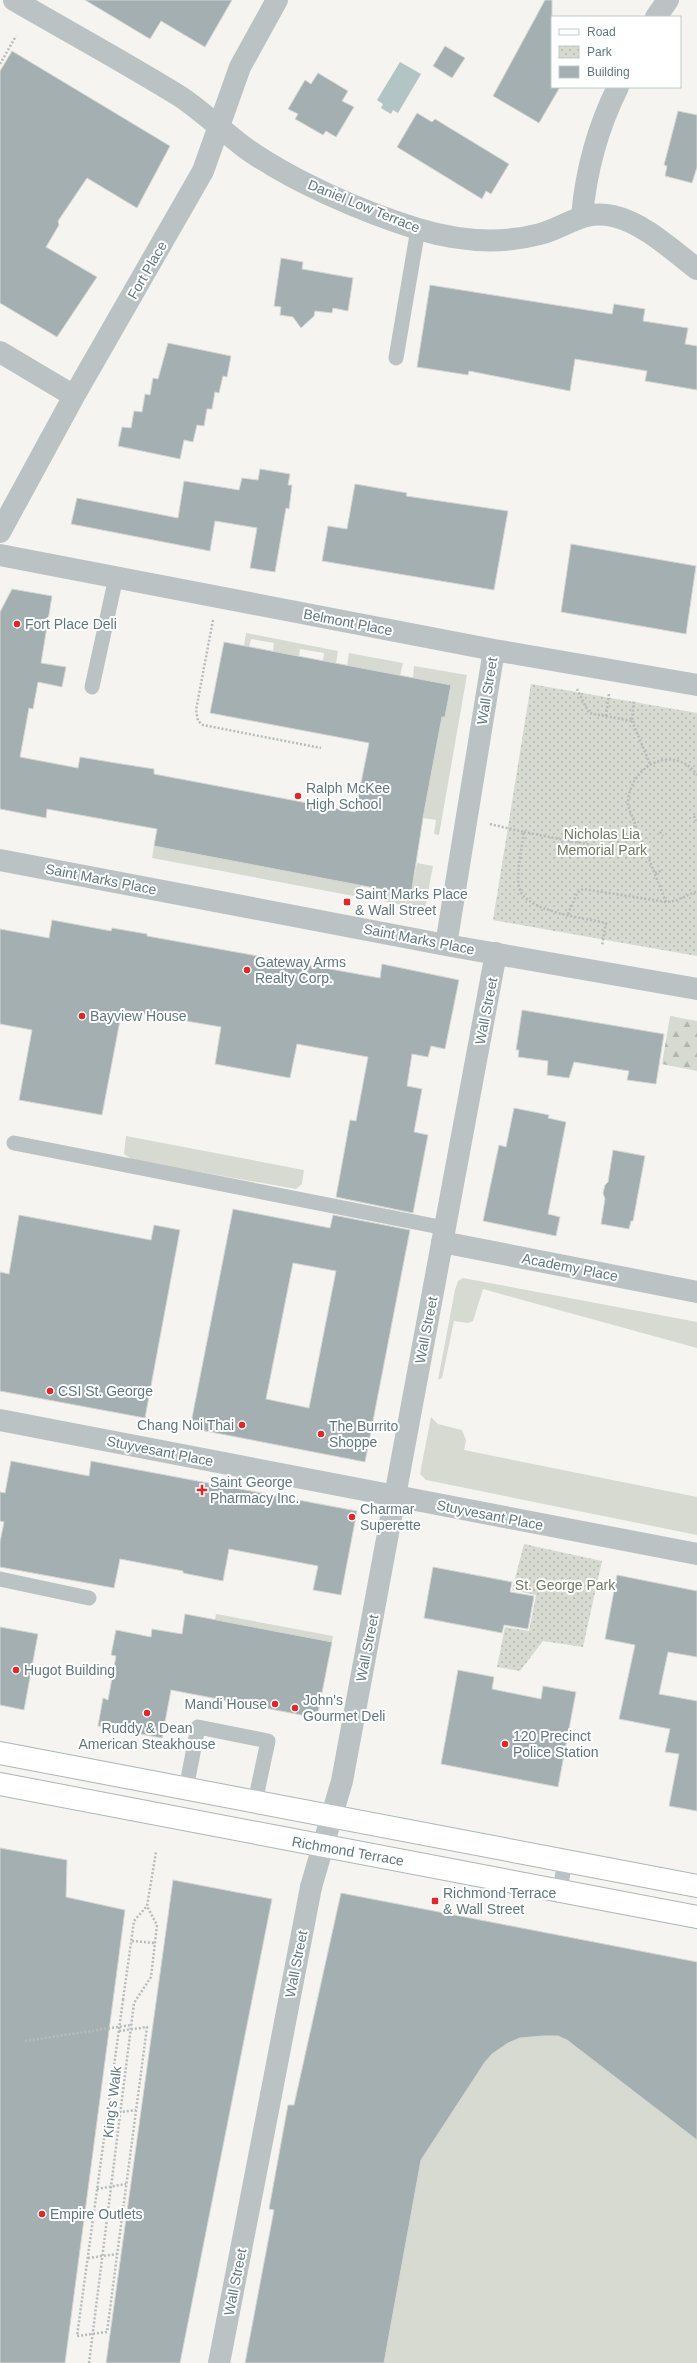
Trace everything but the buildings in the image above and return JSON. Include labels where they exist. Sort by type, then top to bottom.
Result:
[{"type":"main road","points":[[0,1753],[697,1886]]},
{"type":"main road","name":"Richmond Terrace","points":[[0,1784],[697,1917]]},
{"type":"street","name":"Daniel Low Terrace","points":[[14,0],[182,98],[245,148],[324,192],[418,229],[455,239],[503,241],[541,234],[582,216],[601,214],[614,216],[634,224],[697,269]]},
{"type":"street","name":"Fort Place","points":[[0,532],[74,396],[203,171],[240,67],[277,0]]},
{"type":"street","points":[[657,16],[668,0]]},
{"type":"street","points":[[582,216],[584,191],[594,148],[618,88]]},
{"type":"street","points":[[0,352],[74,396]]},
{"type":"street","name":"Belmont Place","points":[[0,555],[494,650],[697,685]]},
{"type":"street","name":"Wall Street","points":[[446,945],[494,650]]},
{"type":"street","name":"Saint Marks Place","points":[[0,860],[446,945],[697,989]]},
{"type":"street","name":"Wall Street","points":[[219,2363],[311,1887],[342,1781],[496,954]]},
{"type":"street","name":"Academy Place","points":[[444,1235],[697,1292]]},
{"type":"street","name":"Stuyvesant Place","points":[[0,1420],[697,1554]]},
{"type":"lane","points":[[396,358],[418,229]]},
{"type":"lane","points":[[92,687],[116,577]]},
{"type":"lane","points":[[14,1143],[444,1235]]},
{"type":"lane","points":[[0,1579],[89,1598]]},
{"type":"lane","points":[[186,1789],[198,1727],[268,1741],[256,1802]]},
{"type":"lane","points":[[560,1891],[565,1860]]},
{"type":"path","points":[[0,64],[16,36]]},
{"type":"path","points":[[213,620],[196,710],[198,721],[204,725],[321,748]]},
{"type":"path","points":[[577,689],[589,712],[632,721]]},
{"type":"path","points":[[606,716],[610,694]]},
{"type":"path","points":[[634,698],[632,721],[650,764]]},
{"type":"path","points":[[666,902],[628,806],[628,794],[636,777],[650,764],[662,760],[682,763],[697,775]]},
{"type":"path","points":[[694,816],[696,821]]},
{"type":"path","points":[[489,824],[648,856]]},
{"type":"path","points":[[524,832],[519,886],[520,892],[536,907],[606,923],[602,946]]},
{"type":"path","points":[[660,832],[663,836]]},
{"type":"path","points":[[655,873],[662,870]]},
{"type":"path","points":[[568,914],[577,893],[586,888],[666,902],[675,901],[697,891]]},
{"type":"path","points":[[119,2032],[147,2027],[107,2332],[77,2336],[134,1921],[147,1906],[156,1852]]},
{"type":"path","name":"King's Walk","points":[[89,2363],[134,2003],[151,1977],[157,1925],[147,1906]]},
{"type":"path","points":[[132,1941],[155,1943]]},
{"type":"path","points":[[25,2041],[131,2025]]},
{"type":"path","points":[[107,2114],[136,2110]]},
{"type":"path","points":[[97,2189],[126,2184]]},
{"type":"path","points":[[88,2258],[117,2254]]},
{"type":"green space","points":[[246,633],[338,651],[336,664],[323,661],[324,653],[300,649],[299,656],[273,652],[274,643],[251,639],[249,647],[244,646]]},
{"type":"green space","points":[[349,653],[403,663],[400,676],[347,666]]},
{"type":"green space","points":[[414,666],[467,675],[439,835],[434,834],[436,820],[423,818],[442,717],[445,717],[451,686],[413,678]]},
{"type":"green space","name":"Nicholas Lia Memorial Park","points":[[531,684],[697,713],[697,956],[493,920]]},
{"type":"green space","points":[[154,846],[361,885],[359,897],[152,858]]},
{"type":"green space","points":[[417,863],[433,866],[425,909],[371,899],[372,888],[411,895]]},
{"type":"green space","points":[[670,1016],[697,1021],[697,1071],[662,1064]]},
{"type":"green space","points":[[126,1136],[304,1170],[302,1184],[296,1189],[133,1160],[124,1154]]},
{"type":"green space","points":[[463,1278],[697,1322],[697,1348],[483,1289],[473,1321],[468,1323],[454,1321],[442,1378],[438,1380],[455,1290],[458,1281]]},
{"type":"green space","points":[[431,1417],[438,1424],[462,1430],[466,1440],[464,1450],[697,1497],[697,1535],[426,1480],[420,1474]]},
{"type":"green space","name":"St. George Park","points":[[524,1544],[602,1561],[583,1647],[543,1641],[520,1671],[497,1667],[505,1627],[529,1631],[536,1595],[512,1590]]},
{"type":"green space","points":[[216,1614],[333,1636],[332,1642],[215,1620]]},
{"type":"green space","points":[[341,1893],[697,1962],[697,2363],[245,2363],[274,2210],[269,2209],[288,2105],[294,2105]]},
{"type":"shaded area","points":[[400,62],[421,74],[398,113],[393,110],[391,114],[381,108],[383,104],[377,100]]},
{"type":"place","name":"Fort Place Deli","points":[[17,624]]},
{"type":"place","name":"Ralph McKee High School","points":[[298,796]]},
{"type":"place","name":"Saint Marks Place & Wall Street","points":[[347,902]]},
{"type":"place","name":"Gateway Arms Realty Corp.","points":[[247,970]]},
{"type":"place","name":"Bayview House","points":[[82,1016]]},
{"type":"place","name":"CSI St. George","points":[[50,1391]]},
{"type":"place","name":"Chang Noi Thai","points":[[242,1425]]},
{"type":"place","name":"The Burrito Shoppe","points":[[321,1434]]},
{"type":"place","name":"Saint George Pharmacy Inc.","points":[[202,1490]]},
{"type":"place","name":"Charmar Superette","points":[[352,1517]]},
{"type":"place","name":"Hugot Building","points":[[16,1670]]},
{"type":"place","name":"Mandi House","points":[[275,1704]]},
{"type":"place","name":"John's Gourmet Deli","points":[[295,1708]]},
{"type":"place","name":"Ruddy & Dean American Steakhouse","points":[[147,1713]]},
{"type":"place","name":"120 Precinct Police Station","points":[[505,1744]]},
{"type":"place","name":"Richmond Terrace & Wall Street","points":[[435,1901]]},
{"type":"place","name":"Empire Outlets","points":[[42,2214]]}]
